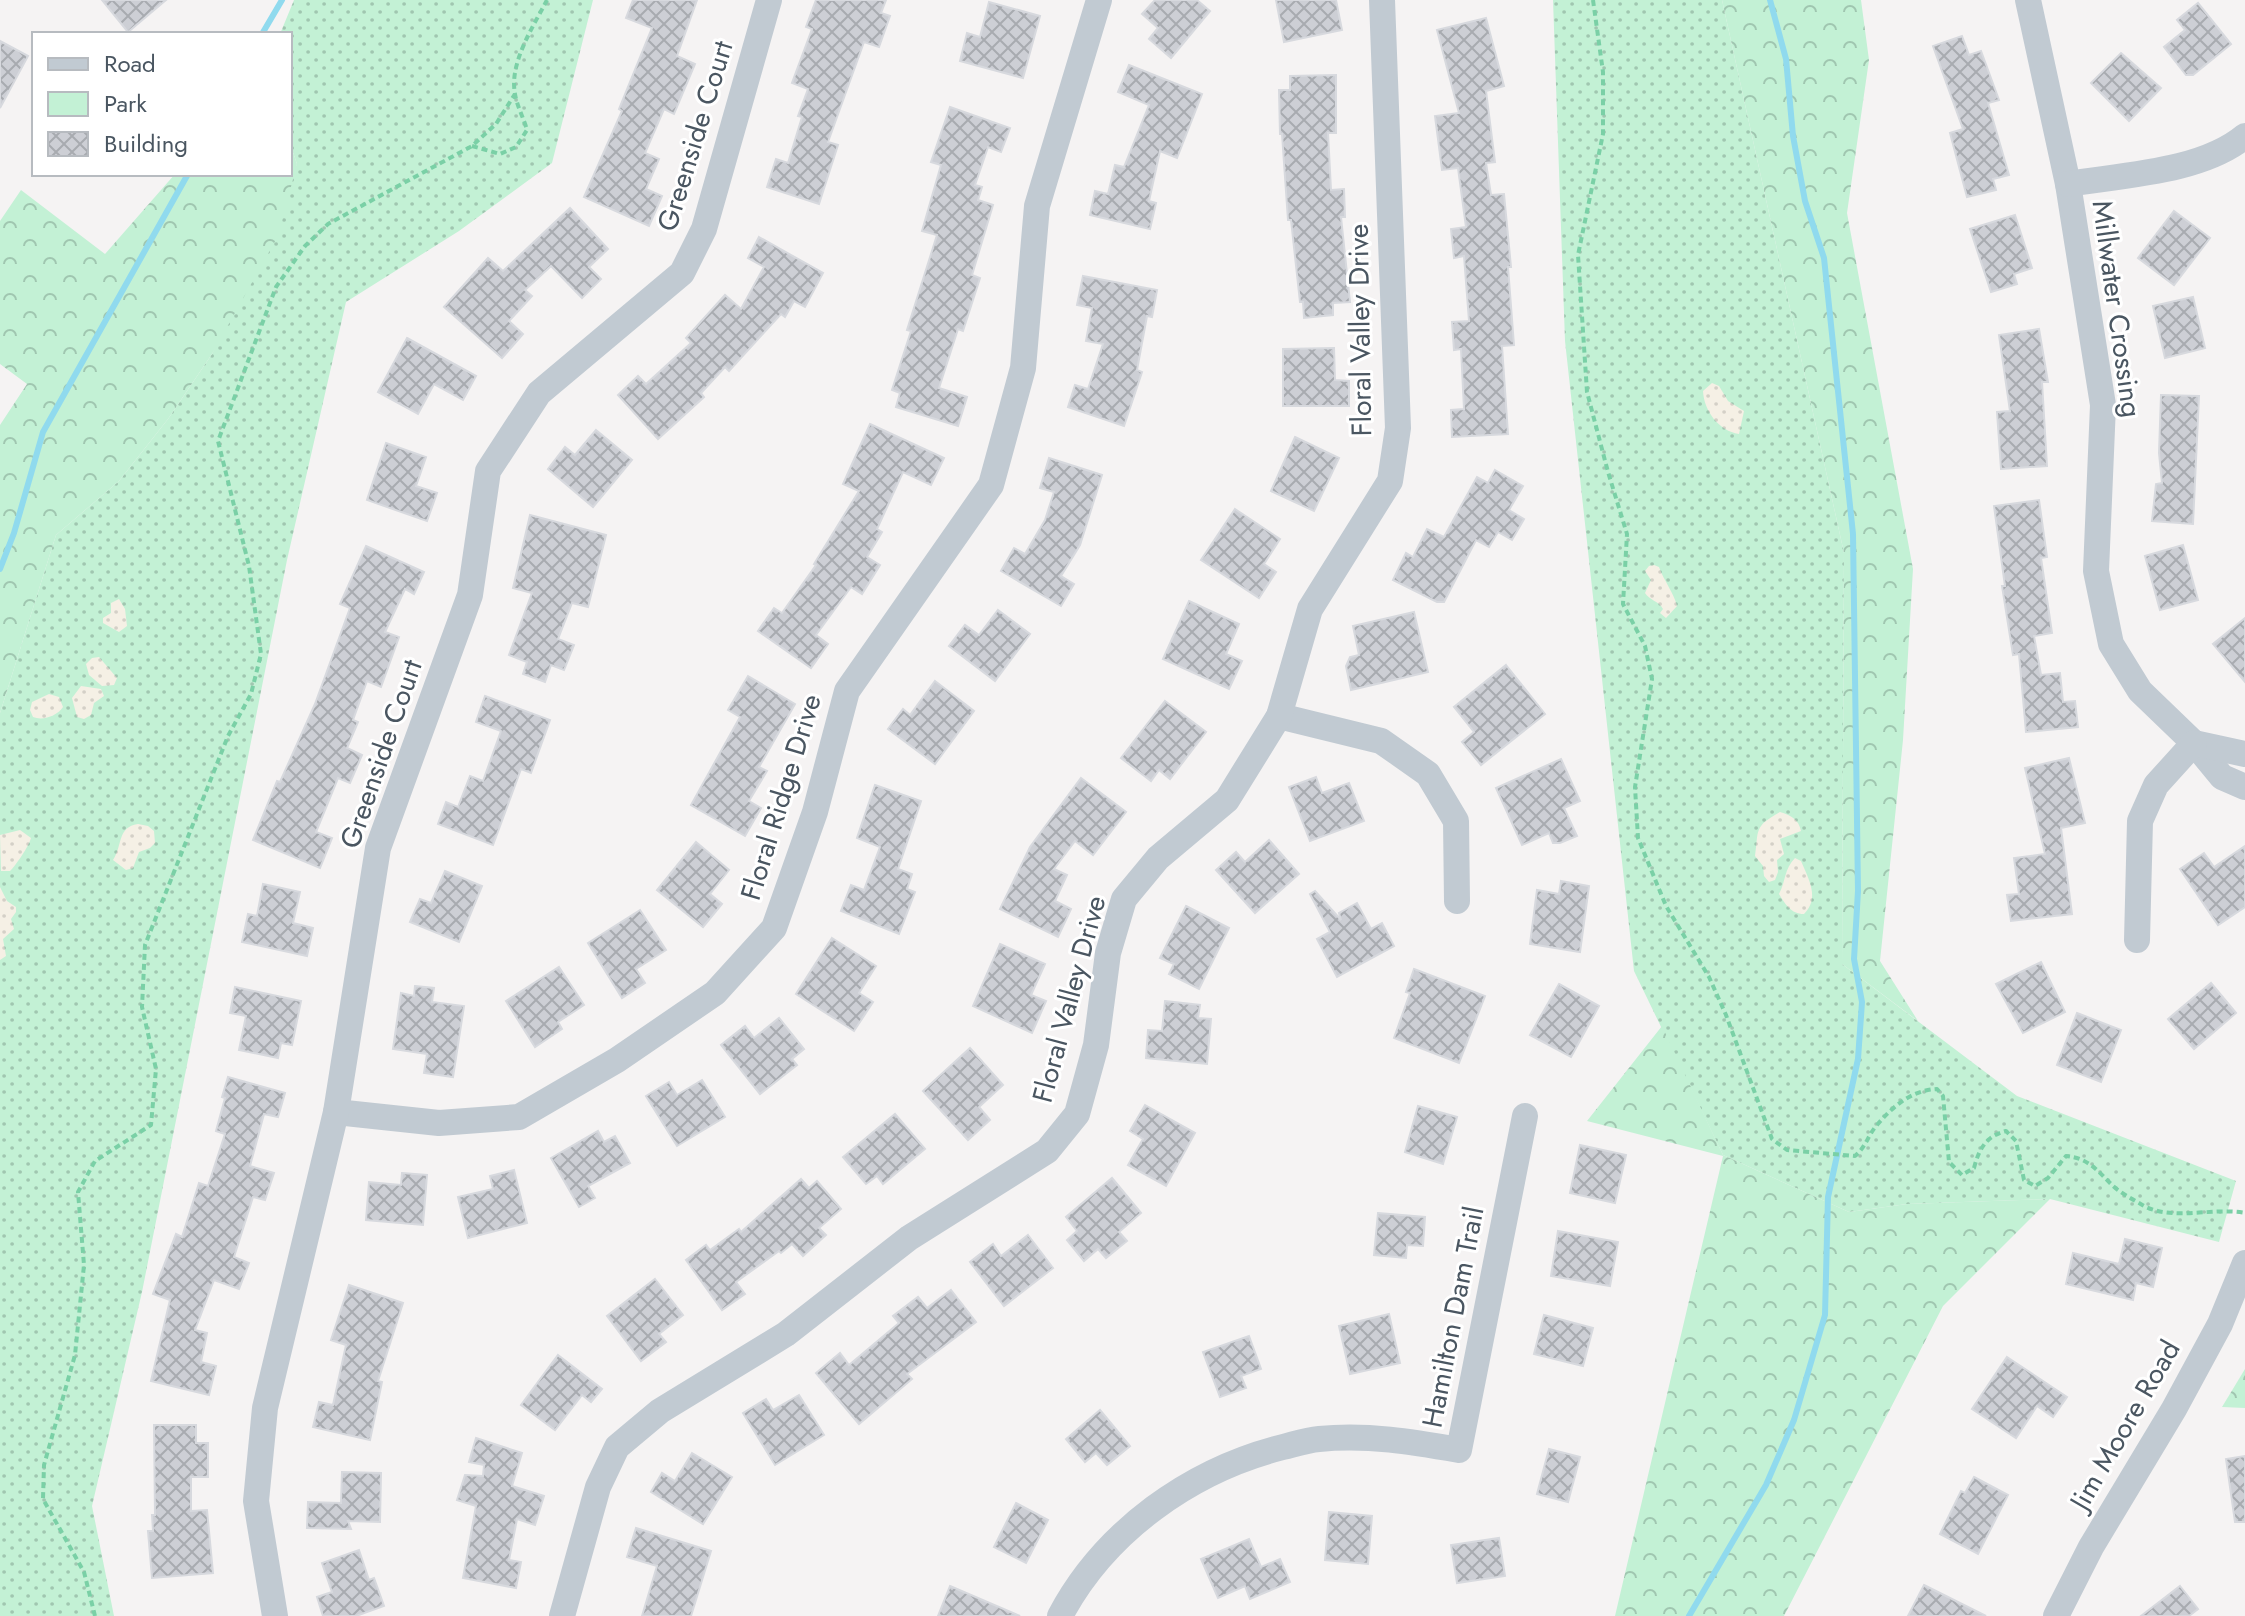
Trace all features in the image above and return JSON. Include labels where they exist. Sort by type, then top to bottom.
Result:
[{"type":"street","name":"Greenside Court","points":[[275,1616],[256,1501],[265,1408],[336,1112],[378,848],[470,595],[488,471],[539,393],[682,273],[704,229],[769,0]]},
{"type":"street","name":"Floral Ridge Drive","points":[[336,1112],[439,1123],[519,1117],[617,1060],[715,993],[774,928],[815,812],[847,691],[991,485],[1023,368],[1037,206],[1099,0]]},
{"type":"street","name":"Floral Valley Drive","points":[[562,1616],[598,1487],[617,1447],[660,1411],[786,1334],[909,1238],[1047,1151],[1077,1114],[1096,1045],[1108,953],[1124,899],[1158,858],[1227,800],[1279,716],[1310,609],[1390,481],[1398,428],[1382,0]]},
{"type":"street","name":"Millwater Crossing","points":[[2028,0],[2068,184],[2103,405],[2096,571],[2111,644],[2140,691],[2194,743],[2222,777],[2245,787]]},
{"type":"street","points":[[2068,184],[2190,163],[2231,147],[2245,136]]},
{"type":"street","points":[[1279,716],[1381,741],[1428,774],[1456,821],[1457,901]]},
{"type":"street","points":[[2137,940],[2140,821],[2156,785],[2194,743],[2245,754]]},
{"type":"street","name":"Hamilton Dam Trail","points":[[1060,1616],[1075,1588],[1128,1528],[1197,1479],[1253,1455],[1317,1439],[1385,1438],[1459,1450],[1525,1116]]},
{"type":"street","name":"Jim Moore Road","points":[[2056,1616],[2091,1547],[2174,1409],[2220,1324],[2245,1263]]},
{"type":"path","points":[[472,146],[500,154],[516,147],[527,130],[515,94],[516,69],[528,35],[547,0]]},
{"type":"path","points":[[1593,0],[1603,72],[1603,134],[1578,255],[1579,285],[1587,392],[1627,534],[1623,604],[1645,646],[1652,679],[1648,722],[1635,787],[1638,838],[1666,906],[1709,977],[1726,1015],[1772,1139],[1787,1150],[1855,1156],[1865,1147],[1875,1126],[1905,1098],[1924,1089],[1937,1089],[1943,1096],[1949,1162],[1962,1175],[1974,1168],[1979,1150],[1994,1134],[2006,1131],[2016,1141],[2024,1180],[2035,1186],[2048,1178],[2066,1156],[2078,1157],[2098,1168],[2114,1187],[2148,1208],[2177,1212],[2207,1210],[2245,1213]]},
{"type":"path","points":[[95,1616],[84,1572],[43,1499],[44,1465],[75,1355],[84,1265],[78,1192],[95,1161],[151,1125],[156,1069],[142,1007],[145,945],[228,736],[251,694],[261,654],[249,566],[218,441],[276,287],[305,246],[328,224],[472,146],[496,124],[515,94]]},
{"type":"green space","points":[[294,0],[593,0],[552,163],[459,231],[346,302],[287,560],[142,1292],[92,1506],[114,1616],[0,1616],[0,713],[56,535],[119,481],[168,419],[212,354],[297,164],[292,149],[292,32],[281,32]]},
{"type":"green space","points":[[1553,0],[1722,0],[1844,553],[1842,964],[2017,1096],[2236,1181],[2219,1242],[2050,1199],[1907,1204],[1849,1212],[1723,1155],[1634,971],[1565,341]]},
{"type":"green space","points":[[1722,0],[1861,0],[1869,60],[1847,213],[1913,569],[1903,740],[1880,961],[1918,1021],[1842,964],[1844,553]]},
{"type":"green space","points":[[292,149],[297,164],[278,236],[212,354],[168,419],[119,481],[56,535],[0,713],[0,425],[27,384],[0,364],[0,221],[21,190],[105,254],[173,176],[292,176]]},
{"type":"green space","points":[[1662,1026],[1723,1155],[1849,1212],[1907,1204],[2050,1199],[1943,1306],[1784,1616],[1615,1616],[1723,1156],[1587,1121]]},
{"type":"green space","points":[[2245,1369],[2245,1408],[2222,1407]]},
{"type":"sand","points":[[1712,383],[1719,386],[1728,401],[1744,411],[1739,434],[1725,429],[1710,413],[1703,391]]},
{"type":"sand","points":[[1654,565],[1659,567],[1677,606],[1666,618],[1660,613],[1663,609],[1661,606],[1645,593],[1651,580],[1645,571]]},
{"type":"sand","points":[[119,599],[125,609],[127,626],[119,632],[103,623],[103,618],[111,613],[111,603]]},
{"type":"sand","points":[[99,657],[117,678],[114,685],[102,686],[89,675],[86,664],[92,658]]},
{"type":"sand","points":[[81,686],[101,689],[104,696],[94,703],[91,715],[84,719],[77,717],[72,698]]},
{"type":"sand","points":[[49,694],[59,697],[63,707],[50,717],[33,717],[30,710],[32,702]]},
{"type":"sand","points":[[1780,812],[1794,818],[1801,831],[1780,839],[1784,854],[1777,860],[1775,880],[1769,882],[1755,856],[1758,835],[1761,826]]},
{"type":"sand","points":[[138,824],[154,831],[155,843],[139,852],[133,868],[126,870],[113,860],[123,833]]},
{"type":"sand","points":[[20,830],[31,838],[30,841],[10,871],[1,871],[0,835]]},
{"type":"sand","points":[[1795,858],[1801,861],[1812,889],[1811,902],[1804,914],[1792,910],[1779,894]]},
{"type":"sand","points":[[0,887],[7,901],[16,907],[16,912],[11,919],[14,929],[3,939],[6,956],[0,960]]},
{"type":"building","points":[[102,0],[166,0],[128,32]]},
{"type":"building","points":[[633,0],[697,0],[677,56],[695,64],[674,114],[664,109],[645,153],[659,159],[646,189],[662,196],[649,226],[584,197],[622,111],[619,109],[652,28],[626,18]]},
{"type":"building","points":[[816,0],[886,0],[881,13],[890,16],[879,47],[864,42],[828,142],[838,145],[819,204],[767,187],[776,159],[788,163],[802,117],[798,116],[808,89],[792,83],[812,29],[806,27]]},
{"type":"building","points":[[1155,0],[1197,0],[1210,11],[1171,58],[1149,39],[1158,28],[1142,14]]},
{"type":"building","points":[[1276,0],[1336,0],[1342,30],[1284,42]]},
{"type":"building","points":[[989,2],[1040,16],[1023,78],[960,61],[967,33],[980,37]]},
{"type":"building","points":[[2198,3],[2231,44],[2193,75],[2186,75],[2164,47],[2185,30],[2177,20]]},
{"type":"building","points":[[1486,18],[1504,86],[1486,91],[1495,162],[1486,163],[1491,195],[1504,194],[1511,267],[1508,267],[1514,345],[1502,346],[1508,434],[1452,437],[1451,410],[1464,409],[1461,349],[1454,350],[1452,322],[1469,321],[1464,256],[1454,258],[1451,229],[1466,227],[1458,168],[1442,170],[1435,116],[1459,113],[1437,30]]},
{"type":"building","points":[[1962,36],[1969,55],[1981,51],[1999,100],[1988,103],[2009,175],[1993,179],[1996,190],[1967,197],[1950,133],[1963,129],[1933,46]]},
{"type":"building","points":[[0,41],[28,56],[0,108]]},
{"type":"building","points":[[2121,53],[2161,88],[2129,121],[2091,83]]},
{"type":"building","points":[[1129,65],[1202,94],[1177,158],[1160,151],[1149,201],[1156,203],[1150,229],[1090,215],[1095,191],[1108,194],[1115,165],[1124,167],[1149,105],[1118,92]]},
{"type":"building","points":[[1336,75],[1336,133],[1328,133],[1331,190],[1344,189],[1345,217],[1341,217],[1350,302],[1333,303],[1333,315],[1304,318],[1291,220],[1288,220],[1279,90],[1290,90],[1290,76]]},
{"type":"building","points":[[950,107],[1010,128],[1001,152],[988,147],[975,185],[982,187],[978,200],[993,205],[972,275],[980,278],[963,331],[958,329],[939,388],[967,397],[958,426],[896,407],[900,393],[892,390],[937,235],[922,231],[941,165],[931,162]]},
{"type":"building","points":[[570,208],[608,249],[589,267],[601,279],[582,298],[551,266],[525,290],[532,296],[509,321],[523,334],[502,358],[444,307],[488,258],[503,271]]},
{"type":"building","points":[[2174,211],[2210,238],[2174,285],[2138,258]]},
{"type":"building","points":[[2015,215],[2032,268],[2014,274],[2017,284],[1991,292],[1970,229]]},
{"type":"building","points":[[759,237],[823,273],[805,307],[794,301],[785,317],[781,314],[729,371],[725,367],[701,393],[704,397],[658,439],[618,395],[638,376],[646,384],[691,343],[686,338],[725,295],[741,309],[764,267],[748,258]]},
{"type":"building","points":[[1083,276],[1157,290],[1152,317],[1147,316],[1137,370],[1142,372],[1124,426],[1068,407],[1075,385],[1088,389],[1103,344],[1086,341],[1092,308],[1077,305]]},
{"type":"building","points":[[2193,297],[2205,348],[2165,358],[2153,306]]},
{"type":"building","points":[[2039,329],[2048,382],[2042,382],[2047,466],[2001,469],[1997,412],[2010,411],[1999,335]]},
{"type":"building","points":[[407,338],[476,376],[463,400],[434,384],[418,414],[378,392]]},
{"type":"building","points":[[1334,348],[1335,380],[1349,381],[1349,406],[1283,406],[1283,349]]},
{"type":"building","points":[[2161,395],[2199,396],[2193,524],[2152,521],[2156,484],[2162,483],[2159,453]]},
{"type":"building","points":[[870,424],[944,458],[931,485],[903,472],[877,529],[882,532],[867,557],[880,565],[862,594],[851,587],[816,635],[828,644],[811,668],[758,631],[774,608],[782,613],[816,565],[859,491],[843,484]]},
{"type":"building","points":[[596,430],[632,460],[593,507],[548,469],[565,447],[575,455]]},
{"type":"building","points":[[1295,437],[1339,458],[1314,511],[1271,491]]},
{"type":"building","points":[[386,443],[426,457],[416,486],[437,493],[427,521],[367,500]]},
{"type":"building","points":[[1049,458],[1102,475],[1080,545],[1061,576],[1074,584],[1061,606],[1001,571],[1014,548],[1025,554],[1045,520],[1054,492],[1040,488]]},
{"type":"building","points":[[1495,470],[1523,486],[1509,510],[1524,519],[1512,540],[1498,532],[1489,547],[1476,540],[1444,602],[1437,602],[1393,580],[1406,553],[1413,557],[1427,529],[1444,537],[1477,477],[1488,483]]},
{"type":"building","points":[[2039,500],[2047,557],[2041,558],[2052,633],[2034,636],[2041,675],[2060,673],[2063,702],[2075,701],[2078,727],[2026,732],[2019,654],[2013,655],[1994,506]]},
{"type":"building","points":[[1235,509],[1280,539],[1264,564],[1276,572],[1259,598],[1201,560]]},
{"type":"building","points":[[530,515],[606,535],[588,607],[572,603],[558,639],[574,645],[564,670],[551,665],[545,682],[523,674],[527,662],[509,655],[532,593],[513,588]]},
{"type":"building","points":[[2183,545],[2198,600],[2160,610],[2145,556]]},
{"type":"building","points":[[366,546],[424,572],[414,594],[405,589],[385,632],[399,637],[381,687],[367,681],[353,720],[358,722],[347,748],[362,755],[350,783],[338,778],[316,832],[332,838],[320,868],[253,840],[277,781],[280,782],[315,704],[350,608],[340,604]]},
{"type":"building","points":[[1189,601],[1239,624],[1226,654],[1242,661],[1229,689],[1163,659]]},
{"type":"building","points":[[998,610],[1030,634],[995,681],[949,646],[965,625],[979,635]]},
{"type":"building","points":[[1414,612],[1428,672],[1351,690],[1346,666],[1350,657],[1359,655],[1353,626]]},
{"type":"building","points":[[2245,618],[2245,682],[2213,644]]},
{"type":"building","points":[[1506,665],[1545,714],[1481,765],[1462,742],[1474,732],[1454,707]]},
{"type":"building","points":[[748,676],[795,704],[759,767],[767,771],[749,801],[761,808],[745,836],[691,805],[740,717],[728,710]]},
{"type":"building","points":[[935,681],[974,711],[935,764],[888,729],[903,709],[910,715]]},
{"type":"building","points":[[485,696],[550,720],[531,773],[521,769],[493,845],[438,824],[446,802],[458,807],[470,776],[483,781],[501,731],[476,722]]},
{"type":"building","points":[[1165,701],[1206,732],[1170,779],[1159,770],[1151,781],[1121,758]]},
{"type":"building","points":[[2069,758],[2085,823],[2061,828],[2072,914],[2011,921],[2007,895],[2019,894],[2014,858],[2045,854],[2025,768]]},
{"type":"building","points":[[1561,759],[1580,801],[1564,808],[1577,836],[1553,843],[1549,833],[1522,845],[1496,788]]},
{"type":"building","points":[[1316,777],[1322,793],[1349,783],[1364,821],[1310,841],[1289,787]]},
{"type":"building","points":[[1081,778],[1126,812],[1093,855],[1075,841],[1054,869],[1067,875],[1055,901],[1071,909],[1058,937],[1000,909],[1030,847]]},
{"type":"building","points":[[875,785],[921,801],[898,869],[912,874],[907,889],[915,892],[899,934],[841,911],[851,885],[864,890],[880,847],[857,838]]},
{"type":"building","points":[[1269,840],[1299,874],[1255,913],[1216,870],[1236,852],[1245,862]]},
{"type":"building","points":[[696,842],[729,870],[710,894],[722,904],[703,927],[657,890]]},
{"type":"building","points":[[2245,846],[2245,907],[2218,925],[2180,869],[2204,853],[2214,867]]},
{"type":"building","points":[[445,871],[482,886],[459,942],[410,922],[420,899],[431,903]]},
{"type":"building","points":[[1561,881],[1589,886],[1580,952],[1530,944],[1537,890],[1559,894]]},
{"type":"building","points":[[263,884],[300,892],[293,923],[313,928],[307,956],[242,942],[248,914],[257,916]]},
{"type":"building","points":[[1315,891],[1341,920],[1339,913],[1357,903],[1371,929],[1382,923],[1394,946],[1337,977],[1317,939],[1330,932],[1310,894]]},
{"type":"building","points":[[1186,906],[1229,928],[1199,989],[1169,974],[1174,964],[1160,958]]},
{"type":"building","points":[[640,910],[666,950],[636,969],[645,983],[622,998],[588,943]]},
{"type":"building","points":[[832,938],[876,966],[859,993],[873,1002],[854,1031],[796,994]]},
{"type":"building","points":[[1000,944],[1045,964],[1031,995],[1046,1001],[1032,1033],[973,1006]]},
{"type":"building","points":[[2041,962],[2065,1012],[2023,1033],[1996,984]]},
{"type":"building","points":[[559,967],[584,1005],[558,1022],[562,1029],[535,1047],[506,1001]]},
{"type":"building","points":[[1414,969],[1485,996],[1459,1063],[1394,1038],[1410,993],[1406,992]]},
{"type":"building","points":[[2211,983],[2236,1013],[2194,1049],[2168,1019]]},
{"type":"building","points":[[1559,984],[1599,1006],[1571,1057],[1530,1035]]},
{"type":"building","points":[[415,986],[434,988],[432,1002],[464,1006],[453,1077],[424,1073],[427,1054],[393,1049],[401,993],[414,996]]},
{"type":"building","points":[[235,987],[301,1001],[292,1045],[281,1043],[278,1058],[239,1050],[246,1016],[230,1013]]},
{"type":"building","points":[[1165,1001],[1200,1005],[1198,1018],[1211,1019],[1207,1064],[1146,1058],[1148,1030],[1162,1031]]},
{"type":"building","points":[[2077,1013],[2121,1030],[2101,1082],[2057,1065]]},
{"type":"building","points":[[779,1018],[804,1049],[792,1059],[797,1065],[760,1094],[721,1045],[745,1026],[754,1038]]},
{"type":"building","points":[[970,1048],[1003,1085],[979,1107],[990,1120],[968,1140],[923,1091]]},
{"type":"building","points":[[228,1077],[285,1093],[278,1117],[264,1114],[250,1166],[274,1173],[265,1200],[253,1197],[234,1257],[249,1263],[239,1289],[214,1280],[195,1330],[207,1333],[201,1362],[216,1366],[209,1395],[151,1381],[170,1300],[153,1294],[176,1234],[182,1237],[199,1183],[208,1186],[225,1134],[216,1131]]},
{"type":"building","points":[[702,1080],[725,1117],[677,1146],[646,1096],[669,1082],[677,1095]]},
{"type":"building","points":[[1145,1105],[1195,1133],[1166,1186],[1128,1165],[1143,1139],[1130,1131]]},
{"type":"building","points":[[1418,1106],[1457,1117],[1443,1164],[1405,1152]]},
{"type":"building","points":[[895,1114],[925,1149],[883,1184],[877,1176],[866,1184],[843,1157]]},
{"type":"building","points":[[598,1131],[604,1142],[615,1136],[630,1163],[588,1186],[595,1198],[579,1207],[551,1158]]},
{"type":"building","points":[[1580,1145],[1626,1155],[1615,1203],[1570,1193]]},
{"type":"building","points":[[514,1170],[527,1223],[468,1238],[458,1197],[493,1189],[490,1176]]},
{"type":"building","points":[[402,1173],[427,1175],[423,1225],[366,1220],[369,1182],[401,1185]]},
{"type":"building","points":[[1112,1178],[1141,1213],[1119,1232],[1127,1241],[1106,1258],[1098,1249],[1084,1261],[1067,1240],[1077,1231],[1066,1217]]},
{"type":"building","points":[[801,1179],[809,1188],[817,1181],[841,1209],[819,1228],[826,1235],[803,1256],[792,1244],[736,1282],[745,1294],[722,1310],[686,1260],[706,1245],[710,1250],[739,1229],[741,1232]]},
{"type":"building","points":[[1378,1213],[1425,1217],[1423,1246],[1407,1245],[1406,1258],[1374,1255]]},
{"type":"building","points":[[1558,1231],[1618,1242],[1610,1286],[1551,1276]]},
{"type":"building","points":[[1028,1235],[1053,1268],[1004,1306],[970,1262],[993,1244],[1001,1256]]},
{"type":"building","points":[[2125,1239],[2162,1248],[2153,1287],[2136,1283],[2133,1300],[2066,1284],[2073,1253],[2119,1264]]},
{"type":"building","points":[[655,1279],[683,1315],[659,1334],[666,1342],[641,1361],[607,1316]]},
{"type":"building","points":[[349,1285],[403,1303],[378,1381],[382,1382],[370,1440],[313,1427],[319,1402],[333,1405],[346,1345],[331,1340]]},
{"type":"building","points":[[951,1290],[976,1322],[907,1374],[912,1379],[859,1424],[816,1373],[840,1353],[849,1365],[899,1323],[893,1316],[918,1297],[927,1308]]},
{"type":"building","points":[[1389,1314],[1400,1363],[1350,1374],[1339,1326]]},
{"type":"building","points":[[1544,1315],[1593,1328],[1583,1366],[1534,1354]]},
{"type":"building","points":[[1249,1336],[1261,1369],[1241,1376],[1246,1388],[1220,1397],[1203,1352]]},
{"type":"building","points":[[558,1355],[602,1389],[591,1402],[582,1395],[555,1430],[521,1405]]},
{"type":"building","points":[[2007,1357],[2067,1397],[2053,1417],[2037,1406],[2016,1438],[1972,1409]]},
{"type":"building","points":[[799,1395],[824,1435],[775,1465],[743,1413],[766,1399],[773,1410]]},
{"type":"building","points":[[1100,1410],[1130,1446],[1107,1465],[1096,1453],[1085,1462],[1066,1439]]},
{"type":"building","points":[[154,1425],[196,1425],[196,1443],[208,1443],[208,1477],[191,1477],[191,1511],[207,1510],[213,1573],[152,1578],[148,1531],[153,1531],[152,1515],[155,1515]]},
{"type":"building","points":[[476,1438],[522,1453],[512,1486],[544,1496],[535,1525],[517,1519],[509,1560],[521,1562],[516,1588],[463,1578],[476,1506],[457,1500],[465,1475],[483,1476],[484,1465],[469,1462]]},
{"type":"building","points":[[1549,1449],[1580,1457],[1568,1502],[1537,1494]]},
{"type":"building","points":[[692,1453],[732,1477],[703,1524],[651,1492],[662,1473],[675,1481]]},
{"type":"building","points":[[2245,1456],[2245,1522],[2235,1522],[2226,1459]]},
{"type":"building","points":[[342,1472],[381,1473],[380,1522],[348,1521],[351,1529],[307,1528],[308,1502],[341,1503]]},
{"type":"building","points":[[1974,1477],[2008,1495],[1978,1554],[1940,1534],[1961,1491],[1965,1493]]},
{"type":"building","points":[[1016,1503],[1048,1520],[1026,1563],[994,1547]]},
{"type":"building","points":[[1329,1512],[1372,1516],[1368,1564],[1325,1560]]},
{"type":"building","points":[[636,1528],[711,1551],[691,1616],[642,1616],[657,1566],[627,1557]]},
{"type":"building","points":[[1499,1538],[1505,1576],[1457,1583],[1451,1545]]},
{"type":"building","points":[[1249,1539],[1261,1567],[1280,1559],[1290,1582],[1250,1599],[1245,1586],[1218,1598],[1201,1559]]},
{"type":"building","points":[[359,1550],[369,1580],[374,1578],[384,1606],[356,1616],[323,1616],[317,1597],[332,1592],[322,1563]]},
{"type":"building","points":[[1924,1585],[1986,1616],[1908,1616]]},
{"type":"building","points":[[950,1586],[1020,1616],[938,1616]]},
{"type":"building","points":[[2180,1586],[2198,1609],[2189,1616],[2141,1616]]},
{"type":"waterway","points":[[263,32],[282,0]]},
{"type":"waterway","points":[[1689,1616],[1766,1485],[1794,1420],[1825,1315],[1828,1197],[1858,1059],[1862,1002],[1854,959],[1858,891],[1853,534],[1824,258],[1805,201],[1793,136],[1786,59],[1770,0]]},
{"type":"waterway","points":[[0,569],[14,533],[43,432],[187,176]]}]
